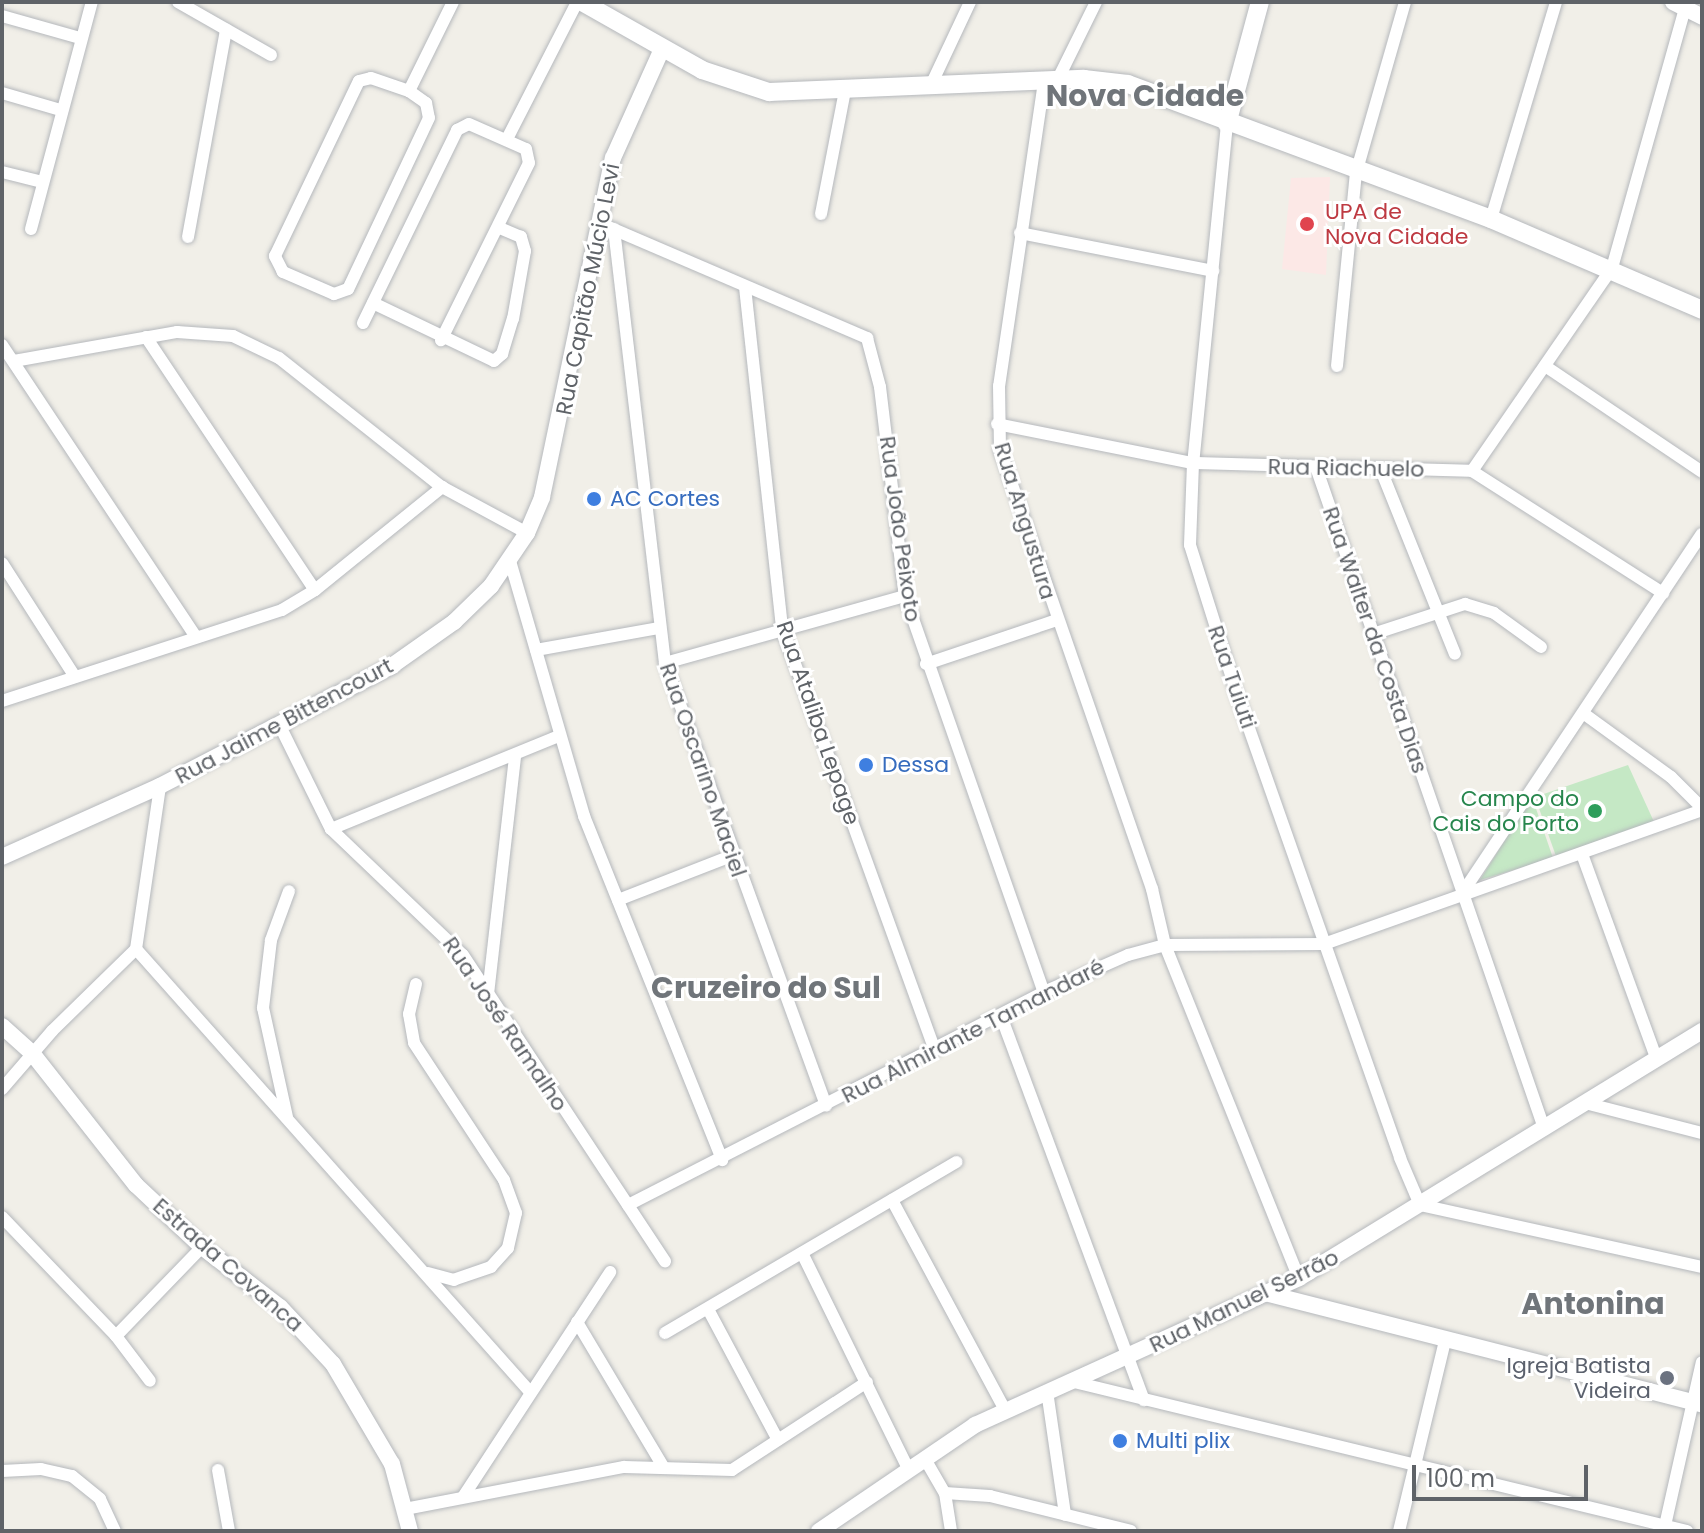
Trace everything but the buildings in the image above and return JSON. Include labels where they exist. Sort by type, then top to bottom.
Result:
[{"type":"main road","points":[[1227,124],[1260,2]]},
{"type":"main road","points":[[588,4],[662,49],[725,79],[769,92],[1050,81],[1128,84],[1356,173],[1491,219],[1612,268],[1702,310]]},
{"type":"street","points":[[31,229],[60,110],[92,2]]},
{"type":"street","points":[[178,2],[271,55]]},
{"type":"street","points":[[409,91],[453,2]]},
{"type":"street","points":[[931,85],[970,2]]},
{"type":"street","name":"Rua Angustura","points":[[1096,2],[1050,81],[1020,233],[997,424],[1003,462],[1152,889],[1165,945],[1299,1278]]},
{"type":"street","points":[[1337,366],[1356,173],[1405,2]]},
{"type":"street","points":[[1491,219],[1556,2]]},
{"type":"street","points":[[507,139],[588,4]]},
{"type":"street","points":[[1663,593],[1472,471],[1612,268],[1679,6],[1702,17]]},
{"type":"street","points":[[2,16],[80,38]]},
{"type":"street","points":[[188,237],[226,29]]},
{"type":"street","name":"Rua Capitão Múcio Levi","points":[[527,533],[558,438],[606,226],[622,134],[662,49]]},
{"type":"street","points":[[371,78],[409,91],[426,103],[429,118],[348,289],[327,292],[283,272],[276,263],[277,245],[359,81],[371,78]]},
{"type":"street","points":[[821,214],[845,90]]},
{"type":"street","points":[[2,93],[60,110]]},
{"type":"street","points":[[363,323],[457,130],[469,124],[526,149],[529,163],[441,340]]},
{"type":"street","name":"Rua Tuiuti","points":[[1227,124],[1193,463],[1189,525],[1197,573],[1324,944],[1420,1205]]},
{"type":"street","points":[[2,172],[42,182]]},
{"type":"street","name":"Rua João Peixoto","points":[[606,226],[745,287],[856,330],[873,350],[905,596],[926,664],[1044,992]]},
{"type":"street","name":"Rua Oscarino Maciel","points":[[606,226],[665,663],[731,856],[826,1106]]},
{"type":"street","points":[[373,303],[441,340],[489,361],[502,354],[526,245],[498,227]]},
{"type":"street","points":[[1020,233],[1213,271]]},
{"type":"street","name":"Rua Ataliba Lepage","points":[[745,287],[782,628],[935,1050]]},
{"type":"street","points":[[14,361],[146,337],[208,332],[256,344],[442,487],[527,533]]},
{"type":"street","points":[[146,337],[315,590]]},
{"type":"street","points":[[2,345],[196,637]]},
{"type":"street","points":[[1545,366],[1702,472]]},
{"type":"street","name":"Rua Riachuelo","points":[[997,424],[1193,463],[1317,470],[1472,471]]},
{"type":"street","name":"Rua Walter da Costa Dias","points":[[1317,470],[1461,895],[1544,1128]]},
{"type":"street","points":[[1381,470],[1455,654]]},
{"type":"street","points":[[2,701],[74,675],[282,610],[315,590],[442,487]]},
{"type":"street","name":"Rua Jaime Bittencourt","points":[[2,857],[160,786],[426,644],[472,608],[510,561],[527,533]]},
{"type":"street","points":[[1461,895],[1702,534]]},
{"type":"street","points":[[510,561],[559,736],[618,900],[722,1160]]},
{"type":"street","points":[[2,563],[74,675]]},
{"type":"street","points":[[665,663],[905,596]]},
{"type":"street","points":[[1373,634],[1465,604],[1481,607],[1541,647]]},
{"type":"street","points":[[926,664],[1057,620]]},
{"type":"street","points":[[536,650],[658,628]]},
{"type":"street","points":[[1583,713],[1671,777],[1702,809]]},
{"type":"street","name":"Rua José Ramalho","points":[[279,724],[331,829],[443,932],[488,994],[665,1261]]},
{"type":"street","points":[[331,829],[515,758],[559,736]]},
{"type":"street","points":[[488,994],[515,758]]},
{"type":"street","points":[[2,1089],[32,1053],[136,949],[160,786]]},
{"type":"street","name":"Rua Almirante Tamandaré","points":[[628,1205],[722,1160],[1044,992],[1112,961],[1165,945],[1324,944],[1702,809]]},
{"type":"street","points":[[1582,854],[1656,1057]]},
{"type":"street","points":[[618,900],[731,856]]},
{"type":"street","points":[[288,1120],[263,1008],[271,940],[289,891]]},
{"type":"street","points":[[136,949],[428,1273],[530,1392]]},
{"type":"street","points":[[416,984],[409,1014],[414,1043],[504,1180],[516,1213],[508,1248],[491,1267],[454,1280],[428,1273]]},
{"type":"street","points":[[1001,1016],[1132,1357],[1144,1400]]},
{"type":"street","name":"Estrada Covanca","points":[[2,1026],[32,1053],[122,1168],[202,1247],[280,1307],[333,1364],[375,1428],[410,1531]]},
{"type":"street","name":"Rua Manuel Serrão","points":[[819,1531],[925,1459],[1005,1410],[1132,1357],[1299,1278],[1702,1031]]},
{"type":"street","points":[[1585,1103],[1702,1133]]},
{"type":"street","points":[[665,1333],[709,1311],[957,1162]]},
{"type":"street","points":[[892,1200],[1005,1410]]},
{"type":"street","points":[[1420,1205],[1702,1267]]},
{"type":"street","points":[[2,1217],[116,1336],[150,1381]]},
{"type":"street","points":[[116,1336],[202,1247]]},
{"type":"street","points":[[802,1253],[909,1470]]},
{"type":"street","points":[[463,1497],[610,1272]]},
{"type":"street","points":[[1269,1294],[1697,1403]]},
{"type":"street","points":[[709,1311],[778,1440]]},
{"type":"street","points":[[577,1322],[663,1466]]},
{"type":"street","points":[[1399,1531],[1445,1341]]},
{"type":"street","points":[[1664,1528],[1697,1403],[1702,1362]]},
{"type":"street","points":[[1070,1381],[1413,1467],[1687,1531]]},
{"type":"street","points":[[405,1509],[624,1467],[663,1466],[695,1473],[732,1470],[867,1382]]},
{"type":"street","points":[[1047,1391],[1065,1515]]},
{"type":"street","points":[[925,1459],[945,1493],[951,1531]]},
{"type":"street","points":[[2,1471],[41,1469],[72,1476],[100,1499],[115,1531]]},
{"type":"street","points":[[218,1470],[229,1531]]},
{"type":"street","points":[[945,1493],[990,1496],[1131,1531]]},
{"type":"shaded area","name":"UPA de Nova Cidade","points":[[1330,177],[1326,275],[1282,269],[1291,178]]},
{"type":"green space","name":"Campo do Cais do Porto","points":[[1628,765],[1655,824],[1557,859],[1535,797]]},
{"type":"green space","points":[[1532,797],[1553,858],[1480,880]]},
{"type":"place","name":"UPA de Nova Cidade","points":[[1307,224]]},
{"type":"place","name":"AC Cortes","points":[[594,499]]},
{"type":"place","name":"Dessa","points":[[866,765]]},
{"type":"place","name":"Campo do Cais do Porto","points":[[1595,811]]},
{"type":"place","name":"Igreja Batista Videira","points":[[1667,1378]]},
{"type":"place","name":"Multi plix","points":[[1120,1441]]},
{"type":"district","name":"Nova Cidade","points":[[1145,96]]},
{"type":"district","name":"Cruzeiro do Sul","points":[[766,988]]},
{"type":"district","name":"Antonina","points":[[1593,1304]]}]
